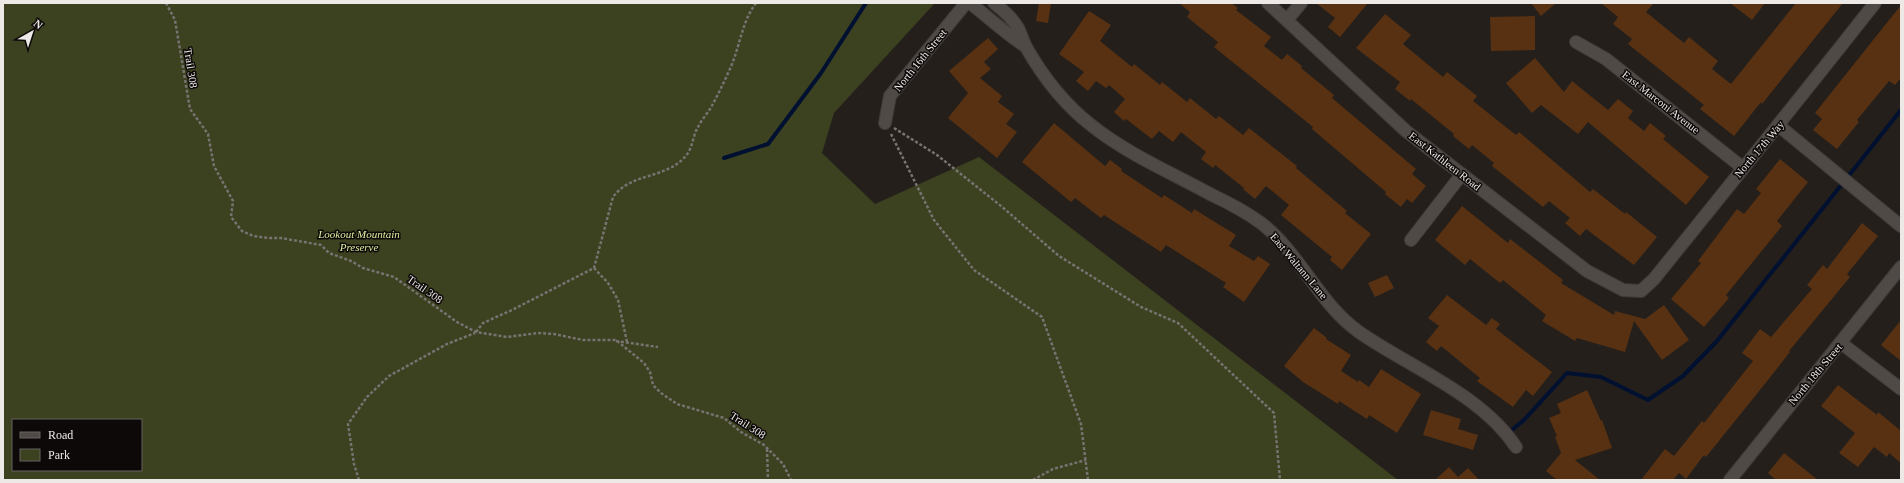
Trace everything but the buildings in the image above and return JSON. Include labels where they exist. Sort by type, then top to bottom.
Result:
[{"type":"street","name":"North 16th Street","points":[[885,122],[890,96],[966,3]]},
{"type":"street","name":"East Waltann Lane","points":[[970,3],[1005,32],[1026,46]]},
{"type":"street","points":[[983,13],[990,3]]},
{"type":"street","name":"East Waltann Lane","points":[[994,3],[1006,12],[1018,27],[1026,46],[1052,85],[1067,104],[1089,124],[1111,141],[1239,208],[1260,222],[1279,238],[1346,322],[1374,342],[1450,388],[1495,422],[1507,434],[1516,447]]},
{"type":"street","name":"East Kathleen Road","points":[[1268,3],[1383,111],[1588,272],[1623,290],[1641,291]]},
{"type":"street","points":[[1287,20],[1301,3]]},
{"type":"street","name":"North 17th Way","points":[[1641,291],[1654,280],[1743,168],[1779,126],[1875,3]]},
{"type":"street","points":[[1005,32],[1012,21]]},
{"type":"street","name":"East Marconi Avenue","points":[[1576,42],[1606,59],[1743,168]]},
{"type":"street","points":[[1779,126],[1901,226]]},
{"type":"street","points":[[1411,240],[1462,174]]},
{"type":"street","name":"North 18th Street","points":[[1730,480],[1901,267]]},
{"type":"street","points":[[1841,343],[1901,389]]},
{"type":"path","name":"Trail 308","points":[[166,3],[175,20],[190,109],[208,134],[214,166],[233,201],[231,217],[242,231],[253,236],[281,238],[321,245],[329,252],[351,261],[362,268],[394,277],[457,322],[476,332],[507,336],[538,333],[554,334],[583,340],[616,340],[644,363],[650,372],[653,385],[661,393],[677,404],[724,418],[741,432],[767,448],[783,464],[791,480]]},
{"type":"path","points":[[359,480],[354,464],[348,424],[367,397],[389,376],[447,344],[476,332],[483,323],[518,307],[594,268],[614,197],[620,188],[638,178],[662,172],[679,162],[688,152],[697,127],[710,109],[730,70],[748,14],[756,3]]},
{"type":"path","points":[[885,122],[934,220],[974,270],[1042,317],[1081,424],[1088,480]]},
{"type":"path","points":[[885,122],[937,155],[1001,206],[1058,256],[1141,307],[1178,323],[1274,413],[1280,480]]},
{"type":"path","points":[[594,268],[608,283],[618,300],[628,342]]},
{"type":"path","points":[[616,340],[658,347]]},
{"type":"path","points":[[767,448],[768,480]]},
{"type":"path","points":[[1033,480],[1054,469],[1086,460]]},
{"type":"green space","name":"Lookout Mountain Preserve","points":[[3,3],[935,3],[834,113],[822,153],[875,204],[979,157],[1398,480],[3,480]]},
{"type":"waterway","points":[[724,158],[768,144],[821,73],[866,3]]},
{"type":"waterway","points":[[1507,434],[1524,420],[1567,373],[1601,377],[1648,400],[1683,376],[1717,341],[1901,110]]}]
